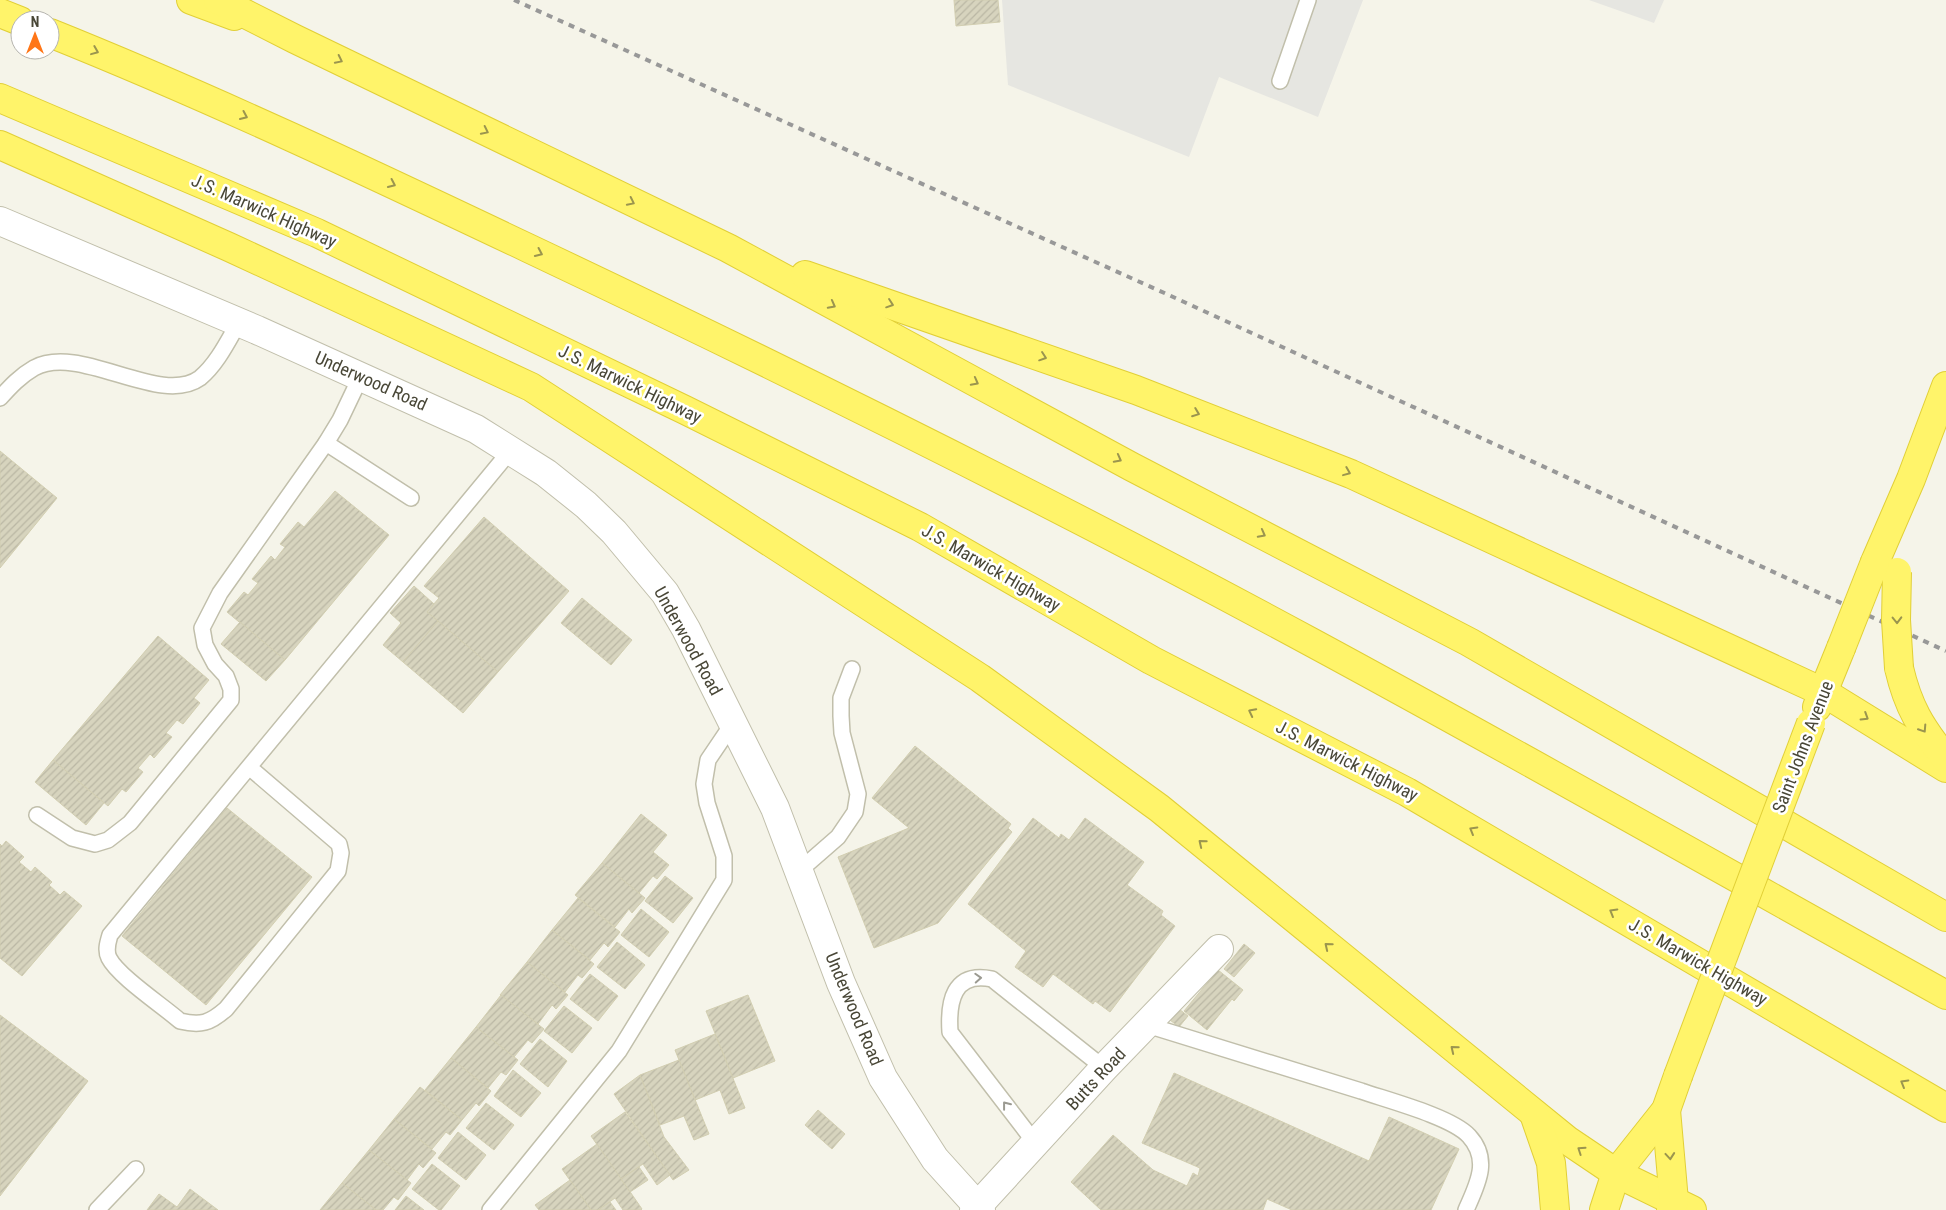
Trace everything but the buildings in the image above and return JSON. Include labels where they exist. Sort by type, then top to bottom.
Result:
[{"type":"highway","points":[[191,0],[295,39]]},
{"type":"highway","points":[[218,0],[728,248],[1132,467],[1469,642],[1946,917]]},
{"type":"highway","points":[[60,37],[126,64],[325,152],[726,342],[1016,486],[1312,642],[1946,995]]},
{"type":"highway","name":"J.S. Marwick Highway","points":[[0,98],[317,233],[685,410],[920,527],[1150,660],[1408,792],[1946,1108]]},
{"type":"highway","points":[[0,145],[229,247],[531,387],[995,689],[1159,808],[1567,1140],[1616,1173],[1679,1207]]},
{"type":"highway","points":[[728,248],[1136,390],[1351,474],[1823,692],[1946,768]]},
{"type":"highway","name":"Saint Johns Avenue","points":[[1616,1173],[1666,1110],[1823,692],[1841,648],[1886,567],[1911,479],[1946,386]]},
{"type":"highway","points":[[1886,567],[1896,620],[1899,668],[1904,687],[1919,724],[1946,759]]},
{"type":"highway","name":"Saint Johns Avenue","points":[[1666,1110],[1679,1207]]},
{"type":"highway","points":[[1534,1114],[1551,1163],[1555,1210]]},
{"type":"highway","points":[[1604,1210],[1616,1173]]},
{"type":"street","name":"Underwood Road","points":[[0,221],[239,322],[476,429],[546,473],[586,505],[614,532],[665,593],[686,629],[775,808],[841,983],[883,1078],[935,1159],[977,1209]]},
{"type":"street","name":"Butts Road","points":[[977,1209],[1104,1068],[1219,949]]},
{"type":"lane","points":[[1280,81],[1308,0]]},
{"type":"lane","points":[[0,398],[17,379],[47,363],[69,363],[163,385],[184,385],[199,378],[214,364],[239,322]]},
{"type":"lane","points":[[37,816],[72,838],[95,844],[108,840],[130,823],[231,700],[231,689],[226,676],[214,664],[205,645],[202,628],[220,593],[326,443],[340,420],[361,376]]},
{"type":"lane","points":[[326,443],[411,498]]},
{"type":"lane","points":[[249,767],[339,844],[342,853],[341,862],[338,871],[226,1009],[216,1019],[202,1024],[189,1023],[180,1020],[120,972],[106,951],[110,934],[511,450]]},
{"type":"lane","points":[[799,871],[838,837],[855,812],[858,794],[842,733],[841,716],[841,698],[852,669]]},
{"type":"lane","points":[[490,1210],[619,1051],[724,880],[724,856],[704,784],[708,760],[733,723]]},
{"type":"lane","points":[[1036,1144],[950,1032],[949,1012],[951,997],[959,988],[969,979],[980,977],[992,979],[1104,1068]]},
{"type":"lane","points":[[1147,1025],[1443,1119],[1469,1136],[1481,1158],[1481,1172],[1466,1210]]},
{"type":"lane","points":[[98,1210],[136,1169]]},
{"type":"shaded area","points":[[1002,0],[1363,0],[1318,117],[1219,77],[1189,157],[1008,85]]},
{"type":"shaded area","points":[[1589,0],[1664,0],[1654,23]]},
{"type":"railway","points":[[514,0],[1171,296],[1946,651]]}]
